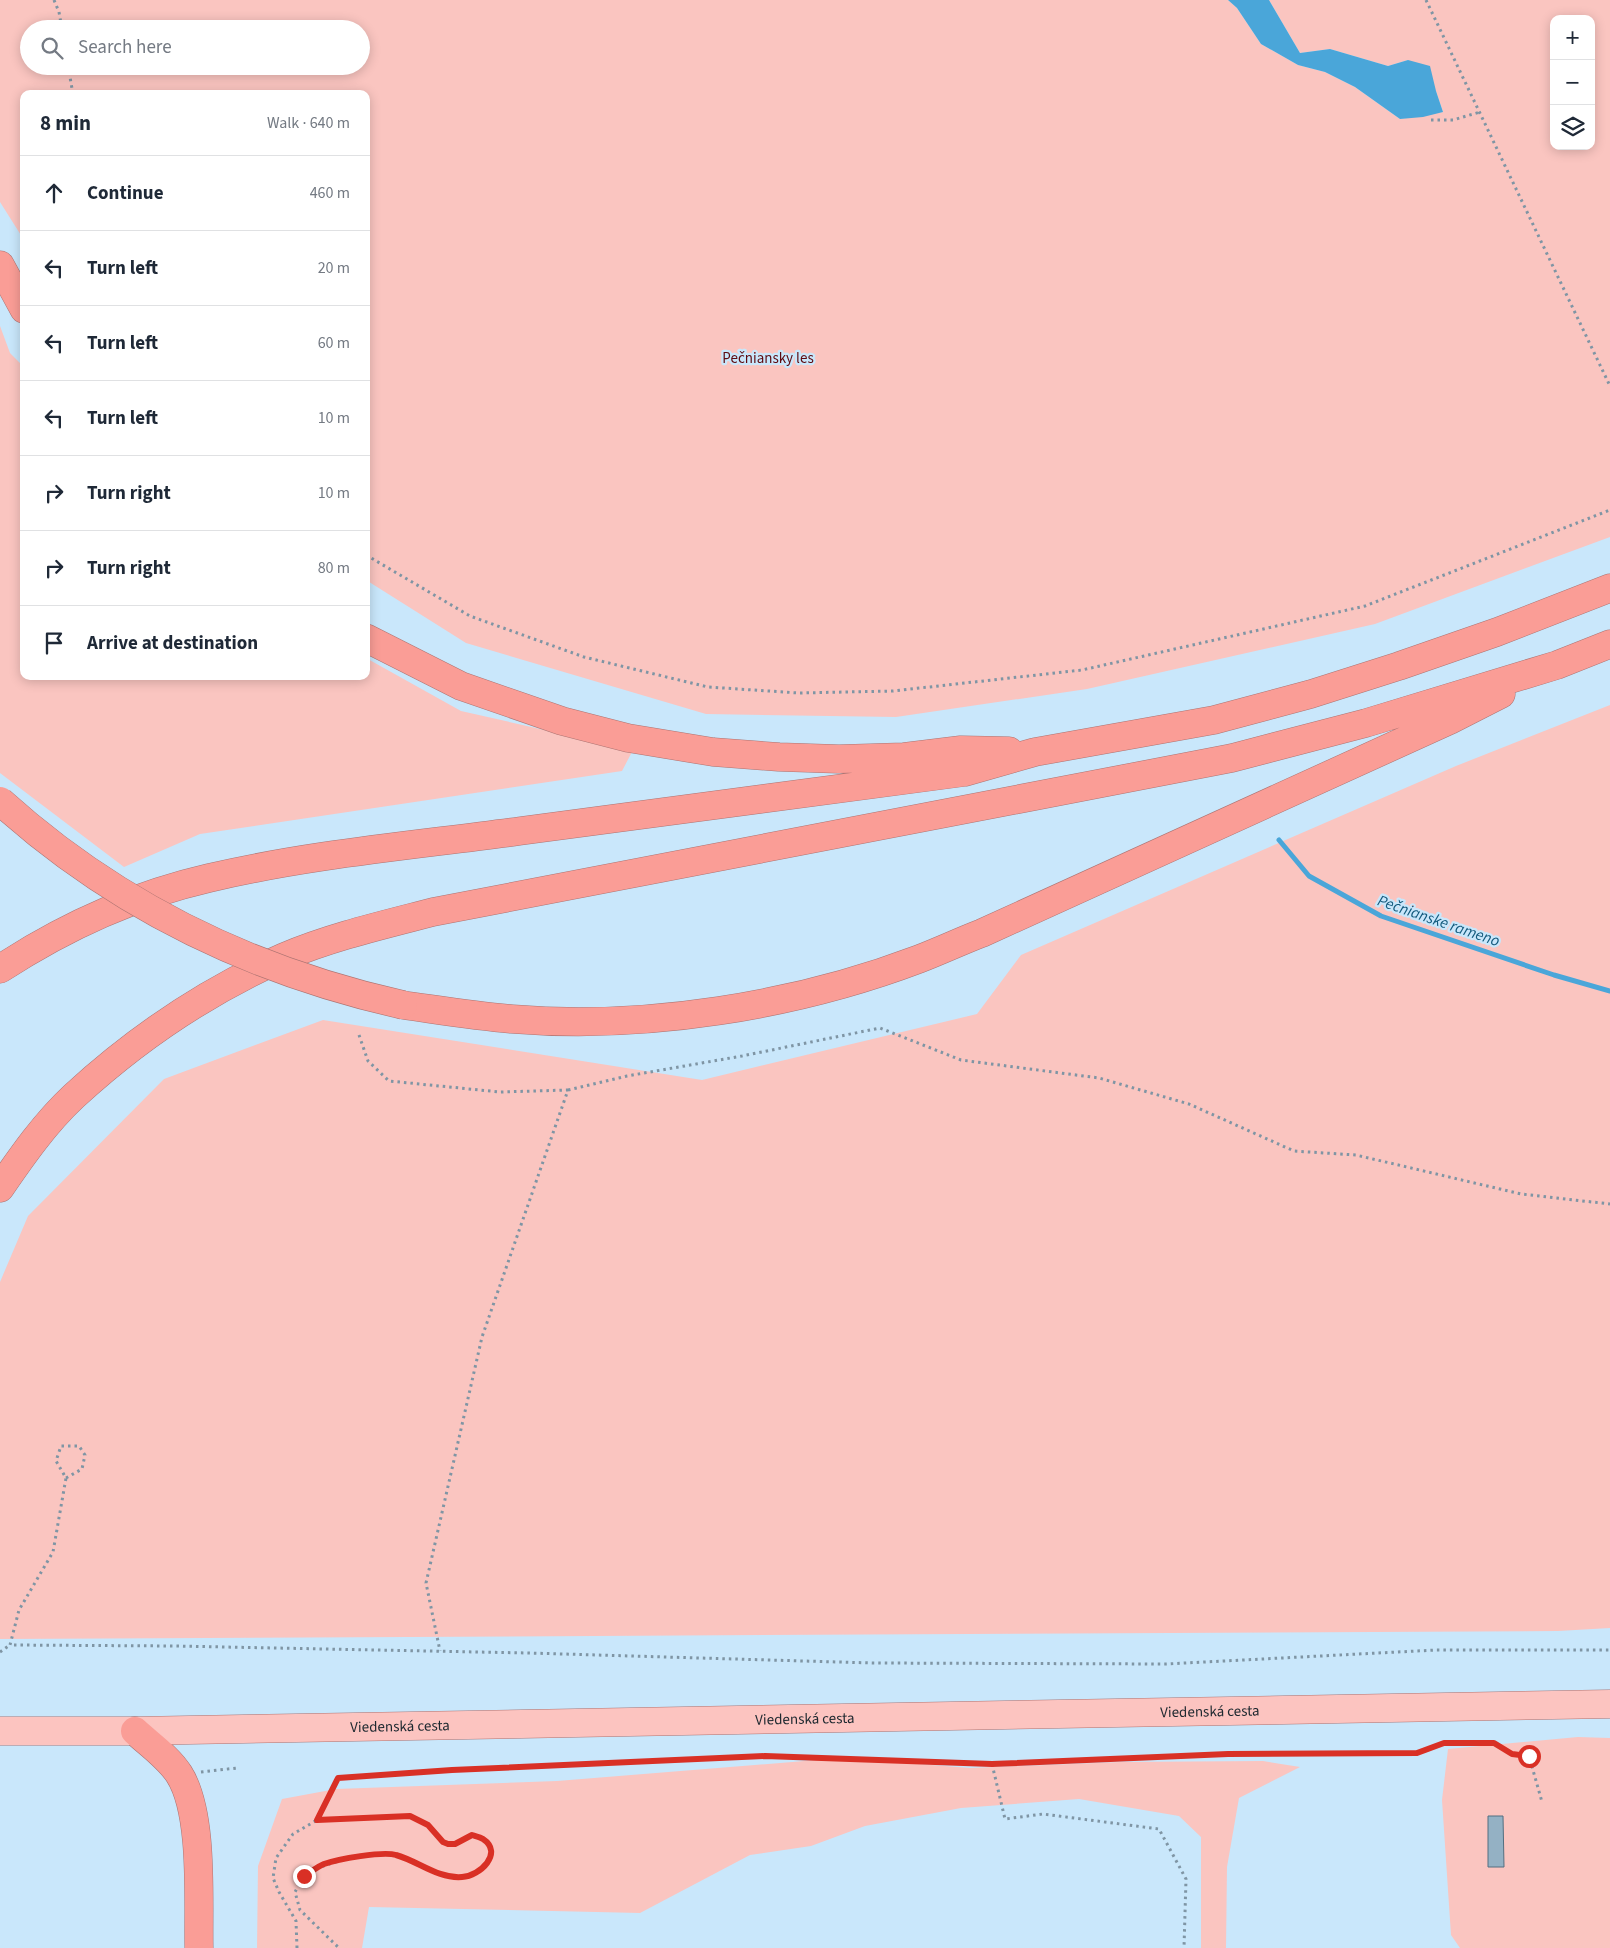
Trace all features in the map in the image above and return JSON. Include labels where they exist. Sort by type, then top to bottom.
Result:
[{"type":"highway","points":[[0,265],[20,302]]},
{"type":"highway","points":[[0,969],[29,950],[78,924],[118,907],[209,878],[321,858],[965,772],[1035,752],[1214,720],[1311,694],[1497,632],[1610,588]]},
{"type":"highway","points":[[370,640],[461,686],[562,721],[628,738],[673,746],[748,756],[801,758],[904,757],[961,750],[1035,752]]},
{"type":"highway","points":[[0,1188],[44,1128],[73,1097],[155,1030],[199,1000],[242,976],[286,956],[336,939],[433,912],[1232,758],[1366,723],[1557,665],[1610,644]]},
{"type":"highway","points":[[0,801],[46,840],[87,871],[132,900],[187,929],[250,958],[309,980],[358,995],[403,1005],[514,1019],[580,1021],[654,1018],[720,1011],[781,999],[856,979],[918,959],[982,933],[1450,720],[1557,665]]},
{"type":"highway","points":[[135,1731],[170,1763],[179,1774],[191,1801],[196,1834],[199,1948]]},
{"type":"main road","name":"Viedenská cesta","points":[[12,1731],[135,1731],[1610,1704]]},
{"type":"path","points":[[54,0],[60,12],[61,20]]},
{"type":"path","points":[[1427,0],[1610,386]]},
{"type":"path","points":[[70,75],[72,90]]},
{"type":"path","points":[[1431,120],[1453,120],[1480,112]]},
{"type":"path","points":[[370,557],[470,616],[584,657],[708,687],[800,693],[893,691],[1082,670],[1365,606],[1610,510]]},
{"type":"path","points":[[359,1035],[368,1061],[389,1082],[500,1092],[568,1090],[626,1076],[742,1056],[880,1028],[961,1060],[1099,1078],[1189,1104],[1294,1150],[1356,1155],[1520,1194],[1610,1204]]},
{"type":"path","points":[[440,1651],[426,1583],[482,1337],[568,1090]]},
{"type":"path","points":[[10,1645],[19,1610],[53,1552],[66,1478],[56,1461],[61,1446],[79,1446],[85,1455],[82,1469],[66,1478]]},
{"type":"path","points":[[0,1652],[10,1645],[174,1646],[873,1663],[1166,1664],[1436,1650],[1610,1650]]},
{"type":"path","points":[[317,1820],[338,1778],[452,1770],[765,1756],[992,1764],[1228,1754],[1417,1753],[1444,1743],[1494,1743],[1512,1754],[1529,1756],[1542,1802]]},
{"type":"path","points":[[992,1764],[1004,1819],[1043,1814],[1159,1829],[1186,1879],[1184,1948]]},
{"type":"path","points":[[297,1948],[296,1921],[273,1878],[276,1858],[293,1834],[317,1820],[410,1816],[428,1825],[443,1842],[448,1844],[455,1844],[472,1835],[483,1838],[489,1846],[488,1863],[481,1871],[471,1876],[461,1877],[441,1874],[396,1855],[380,1854],[324,1864],[304,1876],[295,1892],[300,1910],[339,1948]]},
{"type":"green space","name":"Pečniansky les","points":[[0,0],[1228,0],[1237,8],[1261,44],[1298,65],[1325,72],[1355,87],[1400,119],[1443,112],[1436,91],[1408,60],[1388,66],[1330,49],[1300,53],[1269,0],[1610,0],[1610,537],[1375,624],[1087,689],[896,717],[706,714],[466,643],[370,583],[370,90],[20,90],[20,234],[0,202]]},
{"type":"green space","points":[[0,326],[10,353],[20,363],[20,680],[370,680],[370,660],[461,711],[633,750],[622,771],[200,834],[124,867],[0,773]]},
{"type":"green space","points":[[1610,705],[1610,1628],[1558,1631],[0,1639],[0,1282],[28,1216],[164,1079],[323,1020],[702,1080],[977,1014],[1021,955],[1456,766]]},
{"type":"green space","points":[[1578,1737],[1610,1738],[1610,1948],[1460,1948],[1451,1935],[1442,1800],[1448,1749]]},
{"type":"green space","points":[[841,1758],[970,1768],[1120,1762],[1263,1761],[1300,1767],[1239,1798],[1227,1867],[1226,1948],[1201,1948],[1201,1837],[1179,1816],[1079,1799],[961,1808],[865,1826],[811,1846],[750,1855],[640,1913],[369,1907],[362,1948],[257,1948],[258,1866],[282,1799],[336,1789],[557,1781]]},
{"type":"water","points":[[1228,0],[1269,0],[1300,53],[1330,49],[1388,66],[1408,60],[1430,66],[1443,112],[1423,117],[1400,119],[1355,87],[1325,72],[1298,65],[1261,44],[1237,8]]},
{"type":"building","points":[[1488,1816],[1503,1816],[1504,1867],[1488,1867]]},
{"type":"waterway","name":"Pečnianske rameno","points":[[1279,840],[1309,876],[1381,916],[1554,975],[1610,991]]},
{"type":"route","points":[[304,1876],[324,1864],[380,1854],[396,1855],[441,1874],[461,1877],[471,1876],[481,1871],[488,1863],[489,1846],[483,1838],[472,1835],[455,1844],[448,1844],[443,1842],[428,1825],[410,1816],[317,1820],[338,1778],[452,1770],[765,1756],[992,1764],[1228,1754],[1417,1753],[1444,1743],[1494,1743],[1512,1754],[1529,1756]]}]
